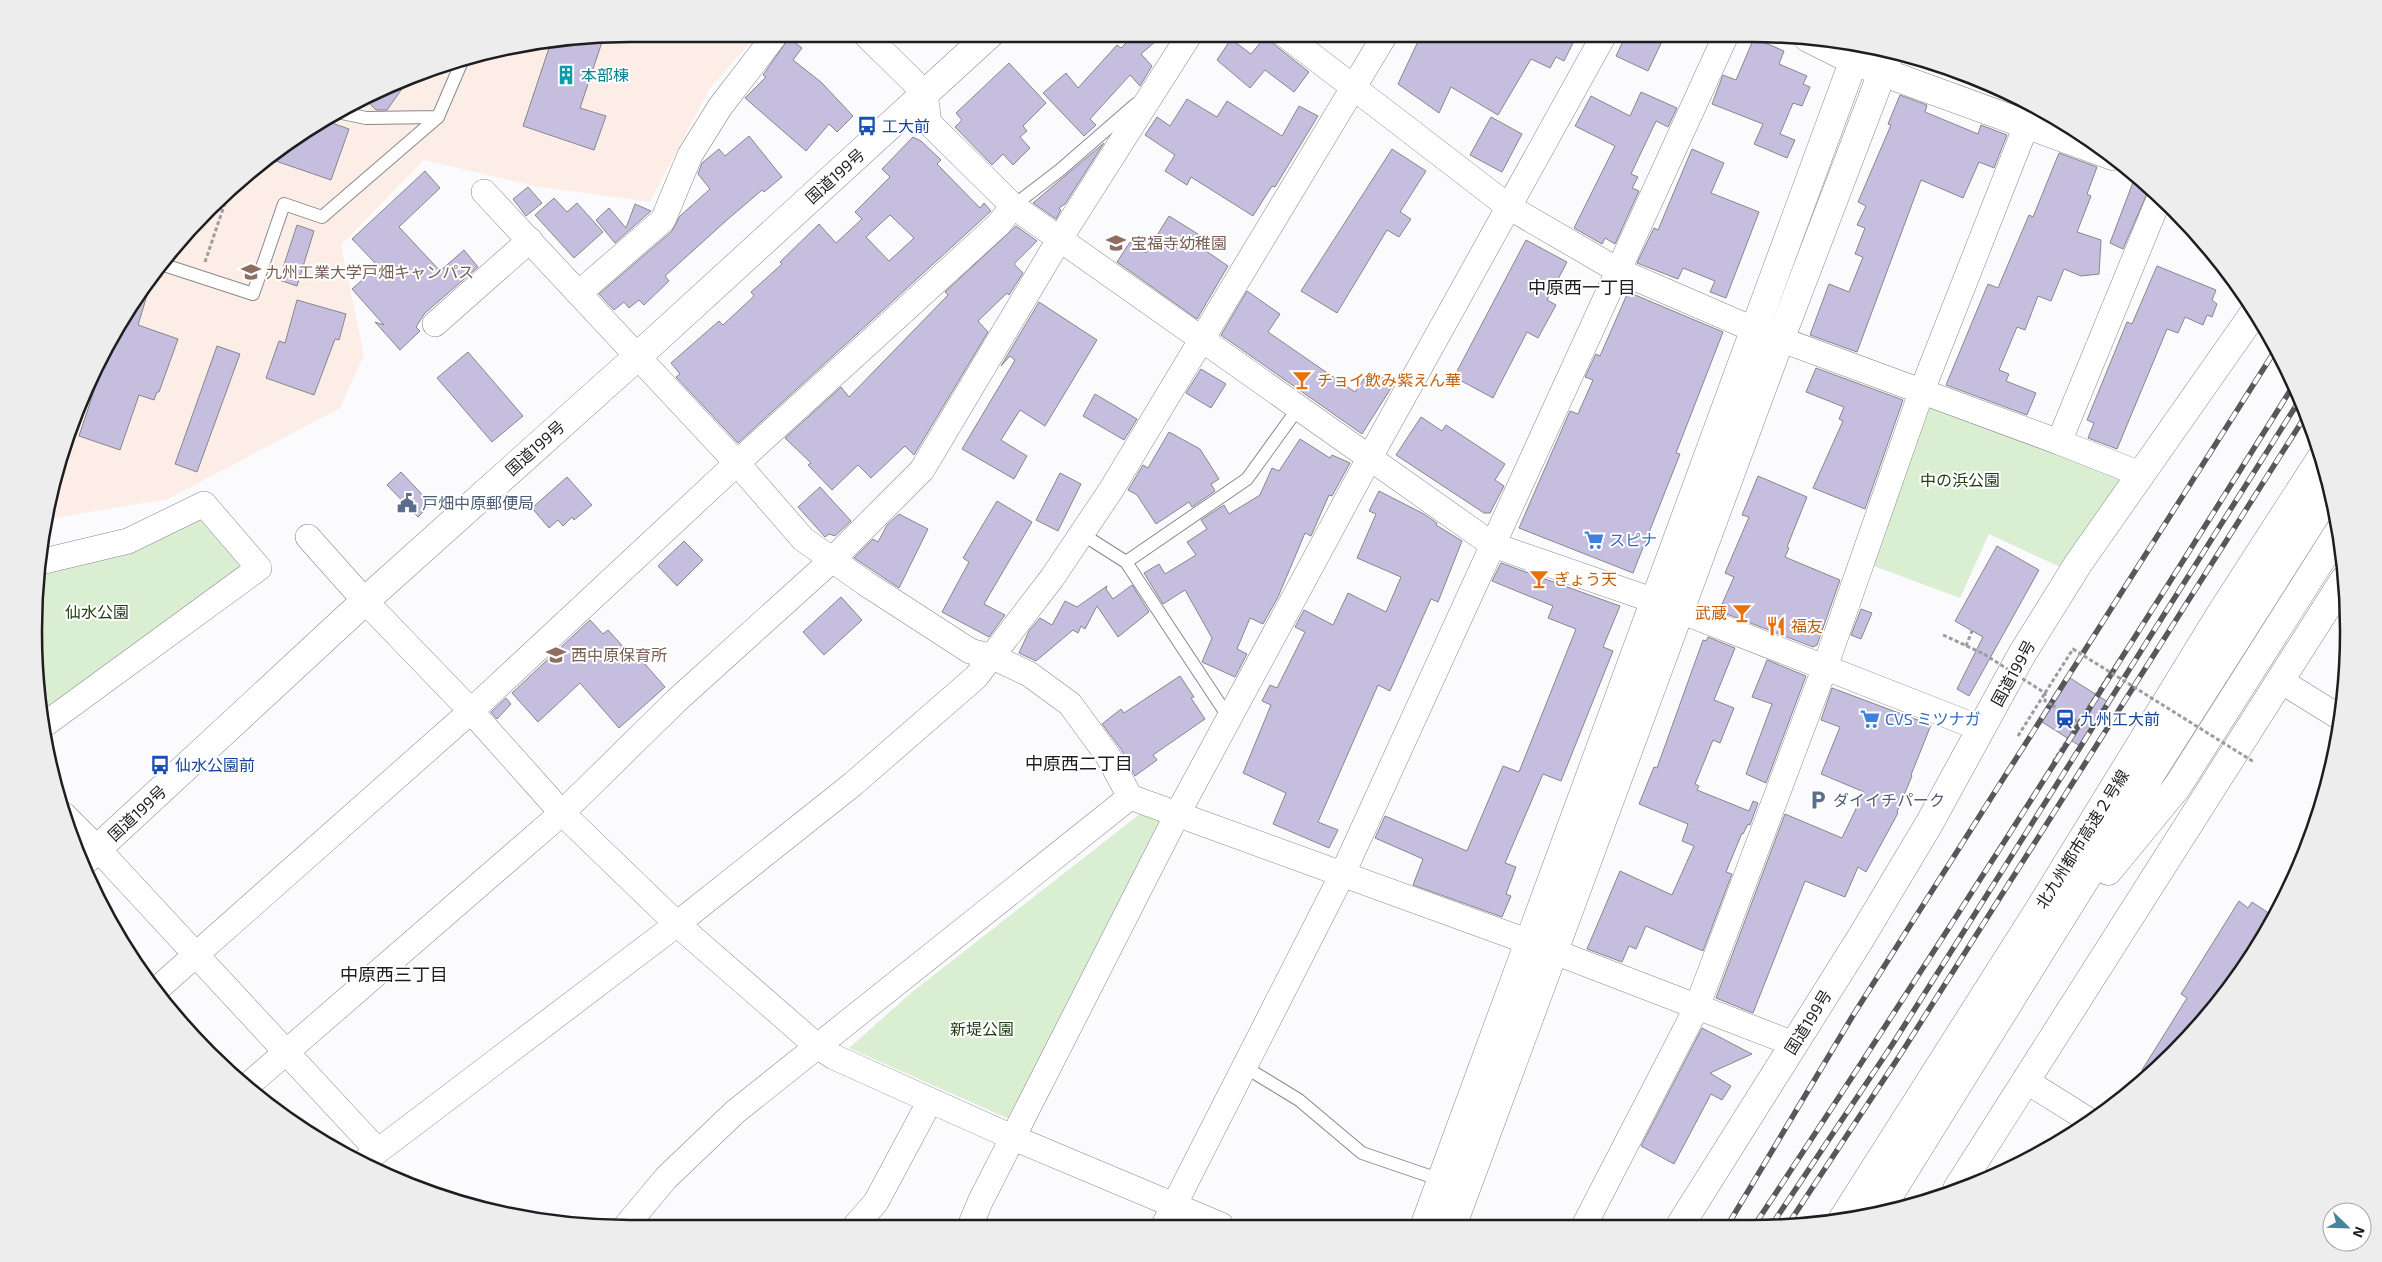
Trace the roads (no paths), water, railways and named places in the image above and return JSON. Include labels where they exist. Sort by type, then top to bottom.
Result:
[{"type":"main road","name":"国道199号","points":[[90,856],[365,601],[638,356],[981,42]]},
{"type":"main road","points":[[1426,1220],[1441,1180],[1541,947],[1680,611],[1856,54],[1886,62],[2029,116],[2063,132]]},
{"type":"main road","points":[[1454,1220],[1541,947],[1655,601],[1886,62]]},
{"type":"main road","name":"国道199号","points":[[1684,1220],[1924,832],[2022,654],[2078,564],[2250,319]]},
{"type":"main road","name":"北九州都市高速２号線","points":[[1848,1211],[2040,908],[2221,613],[2315,467]]},
{"type":"main road","points":[[1884,1204],[2152,772],[2324,501]]},
{"type":"main road","points":[[2034,964],[2177,787],[2332,542]]},
{"type":"main road","points":[[1963,1180],[2338,590]]},
{"type":"street","points":[[579,293],[663,220],[690,155],[720,107],[770,42]]},
{"type":"street","points":[[873,42],[925,93],[929,123],[1013,206],[1493,545],[1655,601],[1982,729]]},
{"type":"street","points":[[252,1081],[562,813],[676,701],[832,560],[922,470],[1059,240],[1185,42]]},
{"type":"street","points":[[1294,42],[1352,89],[1509,207],[1619,271],[1768,335],[1921,393],[2059,442],[2140,474]]},
{"type":"street","points":[[83,845],[90,856],[196,954],[287,1051],[370,1157],[677,924],[853,784],[976,678],[1052,578],[1111,490],[1381,42]]},
{"type":"street","points":[[973,1220],[1178,813],[1370,457],[1600,42]]},
{"type":"street","points":[[1169,1216],[1342,875],[1723,42]]},
{"type":"street","points":[[1587,1220],[1697,1007],[1825,668],[1921,393],[2029,116]]},
{"type":"street","points":[[484,192],[638,356],[803,539],[970,651],[993,657],[1029,674],[1070,704],[1108,756],[1130,797],[1541,947],[1794,1044]]},
{"type":"street","points":[[2059,442],[2156,205]]},
{"type":"street","points":[[161,985],[471,711],[992,231],[1013,206]]},
{"type":"street","points":[[435,324],[530,240]]},
{"type":"street","points":[[47,560],[128,541],[204,504],[259,568],[50,721]]},
{"type":"street","points":[[308,537],[365,601],[471,711],[562,813],[677,924],[817,1046],[834,1057],[1014,1138],[1169,1216],[1192,1220]]},
{"type":"street","points":[[2281,681],[2333,714]]},
{"type":"street","points":[[631,1220],[666,1178],[703,1140],[817,1046],[1130,797]]},
{"type":"street","points":[[2026,1081],[2083,1117]]},
{"type":"street","points":[[860,1220],[876,1202],[930,1101]]},
{"type":"lane","points":[[169,267],[253,294],[284,204],[322,217],[438,117],[459,69]]},
{"type":"lane","points":[[1013,206],[1060,170],[1159,84]]},
{"type":"lane","points":[[349,115],[366,118],[438,117]]},
{"type":"lane","points":[[1126,562],[1247,479],[1299,407]]},
{"type":"lane","points":[[1082,534],[1126,562],[1229,718]]},
{"type":"lane","points":[[1245,1067],[1299,1100],[1362,1153],[1441,1180]]},
{"type":"railway","points":[[1731,1220],[1852,1017],[2271,356]]},
{"type":"railway","points":[[1758,1220],[2027,806],[2289,393]]},
{"type":"railway","points":[[1776,1219],[1892,1045],[2295,407]]},
{"type":"railway","points":[[1793,1218],[1902,1052],[2301,423]]},
{"type":"place","name":"本部棟","points":[[566,75]]},
{"type":"place","name":"工大前","points":[[867,126]]},
{"type":"place","name":"宝福寺幼稚園","points":[[1116,243]]},
{"type":"place","name":"九州工業大学戸畑キャンパス","points":[[251,272]]},
{"type":"place","name":"チョイ飲み紫えん華","points":[[1302,380]]},
{"type":"place","name":"戸畑中原郵便局","points":[[407,503]]},
{"type":"place","name":"スピナ","points":[[1594,540]]},
{"type":"place","name":"ぎょう天","points":[[1539,579]]},
{"type":"place","name":"武蔵","points":[[1742,613]]},
{"type":"place","name":"福友","points":[[1776,626]]},
{"type":"place","name":"西中原保育所","points":[[556,655]]},
{"type":"place","name":"CVS ミツナガ","points":[[1870,719]]},
{"type":"place","name":"九州工大前","points":[[2065,719]]},
{"type":"place","name":"仙水公園前","points":[[160,765]]},
{"type":"place","name":"ダイイチパーク","points":[[1818,800]]},
{"type":"district","name":"中原西一丁目","points":[[1582,288]]},
{"type":"district","name":"中原西二丁目","points":[[1079,764]]},
{"type":"district","name":"中原西三丁目","points":[[394,975]]},
{"type":"park label","name":"中の浜公園","points":[[1960,480]]},
{"type":"park label","name":"仙水公園","points":[[97,612]]},
{"type":"park label","name":"新堤公園","points":[[982,1029]]}]
